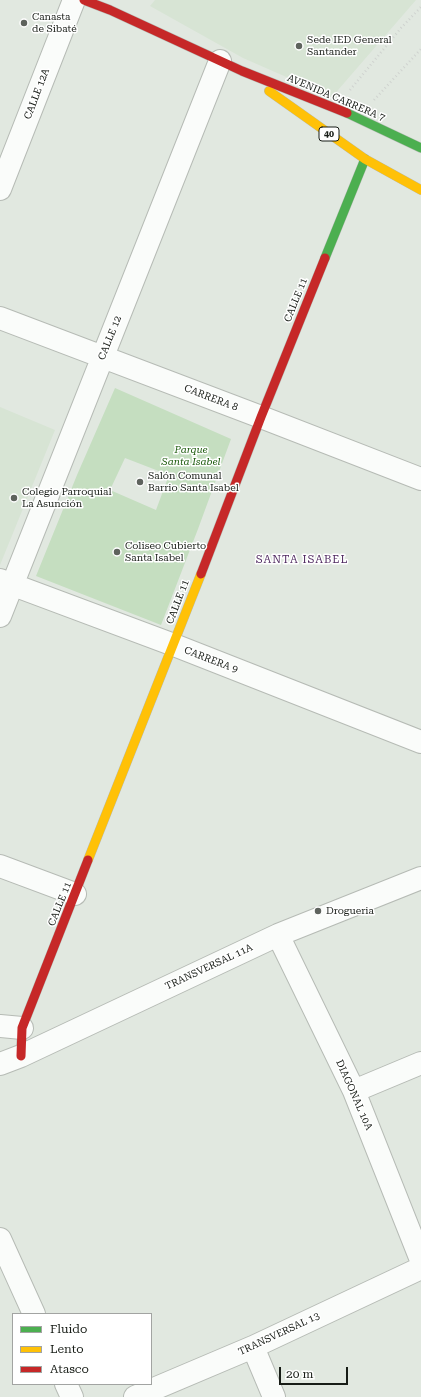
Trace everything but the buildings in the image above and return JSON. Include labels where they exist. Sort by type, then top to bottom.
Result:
[{"type":"street","name":"CALLE 12A","points":[[0,189],[74,0]]},
{"type":"street","name":"AVENIDA CARRERA 7","points":[[84,0],[114,5],[220,61],[336,108],[421,148]]},
{"type":"street","name":"CALLE 12","points":[[0,616],[6,582],[102,357],[220,61]]},
{"type":"street","name":"AVENIDA CARRERA 7","points":[[242,71],[365,159],[421,190]]},
{"type":"street","name":"CALLE 11","points":[[21,1056],[22,1028],[174,645],[261,417],[365,159]]},
{"type":"street","name":"CARRERA 8","points":[[0,318],[421,479]]},
{"type":"street","name":"CARRERA 9","points":[[6,582],[174,645],[421,742]]},
{"type":"street","points":[[0,866],[75,894]]},
{"type":"street","name":"TRANSVERSAL 11A","points":[[0,1064],[21,1056],[278,935],[421,878]]},
{"type":"street","name":"DIAGONAL 10A","points":[[278,935],[354,1091],[421,1260]]},
{"type":"street","points":[[0,1026],[22,1028]]},
{"type":"street","points":[[354,1091],[421,1063]]},
{"type":"street","points":[[0,1239],[34,1313]]},
{"type":"street","name":"TRANSVERSAL 13","points":[[135,1397],[253,1347],[421,1268]]},
{"type":"street","points":[[253,1347],[274,1397]]},
{"type":"street","points":[[66,1385],[72,1397]]},
{"type":"path","points":[[336,108],[401,28],[421,7]]},
{"type":"path","points":[[357,118],[421,49]]},
{"type":"shaded area","name":"Sede IED General Santander","points":[[155,0],[416,0],[332,97],[243,58],[150,6]]},
{"type":"shaded area","name":"Colegio Parroquial La Asunción","points":[[0,407],[55,430],[0,565]]},
{"type":"green space","name":"Parque Santa Isabel","points":[[115,388],[231,439],[161,625],[36,576],[77,475]],"holes":[[[125,458],[169,475],[156,510],[110,490]]]},
{"type":"traffic: fast","points":[[347,113],[421,148]]},
{"type":"traffic: fast","points":[[325,258],[365,159]]},
{"type":"traffic: slow","points":[[269,91],[365,159],[421,190]]},
{"type":"traffic: slow","points":[[88,860],[201,574]]},
{"type":"traffic: jam","points":[[84,0],[110,10],[242,71],[347,113]]},
{"type":"traffic: jam","points":[[201,574],[261,417],[325,258]]},
{"type":"traffic: jam","points":[[21,1056],[22,1028],[88,860]]},
{"type":"place","name":"Canasta de Sibaté","points":[[24,23]]},
{"type":"place","name":"Sede IED General Santander","points":[[299,46]]},
{"type":"place","name":"Salón Comunal Barrio Santa Isabel","points":[[140,482]]},
{"type":"place","name":"Colegio Parroquial La Asunción","points":[[14,498]]},
{"type":"place","name":"Coliseo Cubierto Santa Isabel","points":[[117,552]]},
{"type":"place","name":"Drogueria","points":[[318,911]]},
{"type":"district","name":"SANTA ISABEL","points":[[302,560]]}]
